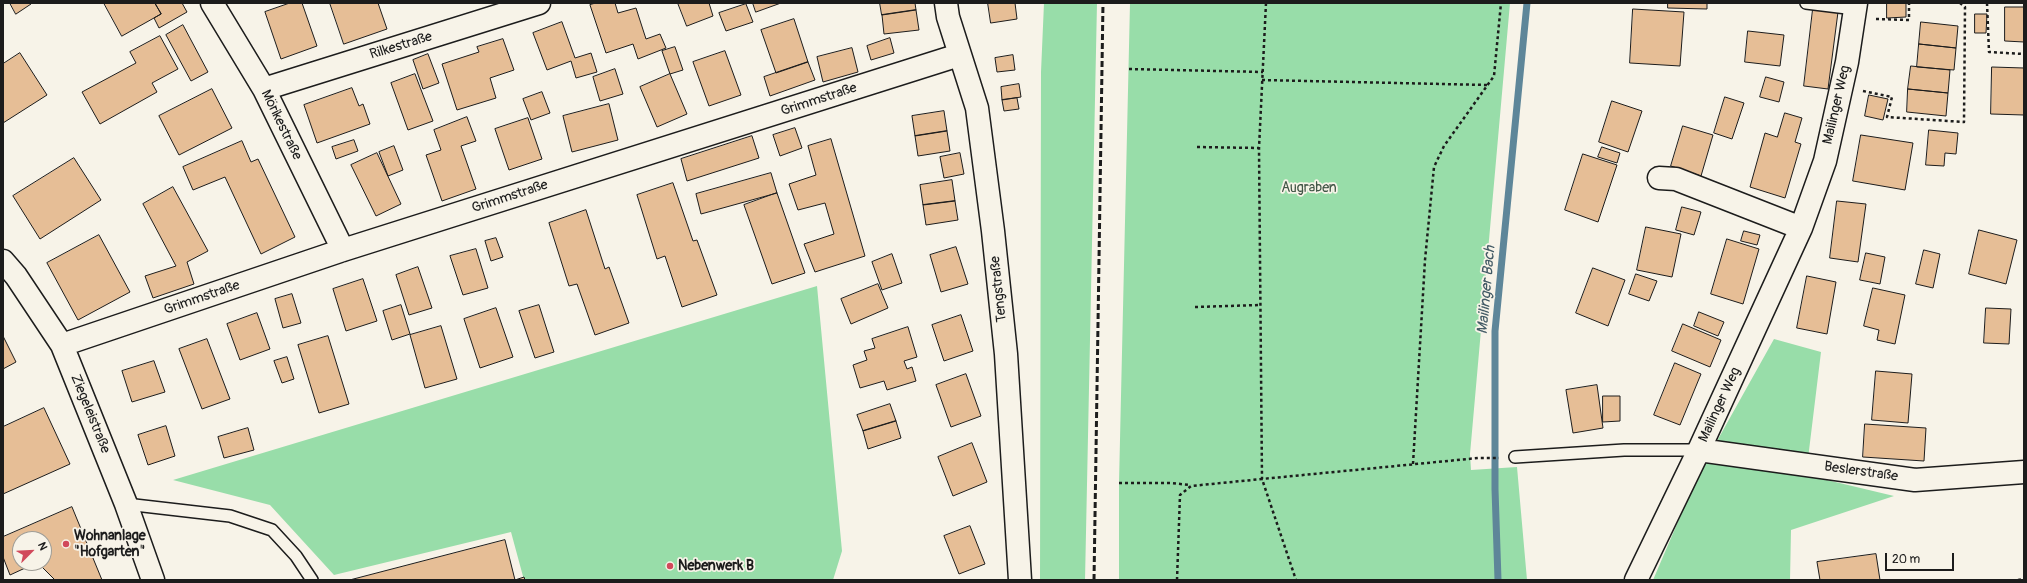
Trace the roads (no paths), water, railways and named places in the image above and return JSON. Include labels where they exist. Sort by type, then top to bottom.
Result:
[{"type":"street","name":"Mörikestraße","points":[[212,3],[264,89],[343,250]]},
{"type":"street","name":"Rilkestraße","points":[[264,89],[539,3]]},
{"type":"street","name":"Tengstraße","points":[[946,3],[948,17],[959,55],[977,108],[994,239],[1006,354],[1020,580]]},
{"type":"street","name":"Mailinger Weg","points":[[1636,580],[1699,450],[1801,228],[1824,161],[1841,87],[1855,10]]},
{"type":"street","name":"Grimmstraße","points":[[62,345],[343,250],[959,55]]},
{"type":"street","points":[[1660,178],[1676,180],[1801,228]]},
{"type":"street","name":"Ziegeleistraße","points":[[3,261],[16,276],[62,345],[126,504],[154,580]]},
{"type":"street","name":"Beslerstraße","points":[[1699,450],[1915,480],[2024,472]]},
{"type":"lane","points":[[1806,3],[1855,10]]},
{"type":"lane","points":[[1516,457],[1624,450],[1699,450]]},
{"type":"lane","points":[[126,504],[230,516],[272,530],[296,556],[312,580]]},
{"type":"waterway","name":"Mailinger Bach","points":[[1498,580],[1495,489],[1495,331],[1527,3]]},
{"type":"railway","points":[[1094,580],[1103,3]]},
{"type":"place","name":"Wohnanlage \"Hofgarten\"","points":[[66,544]]},
{"type":"place","name":"Nebenwerk B","points":[[670,566]]},
{"type":"park label","name":"Augraben","points":[[1309,188]]}]
